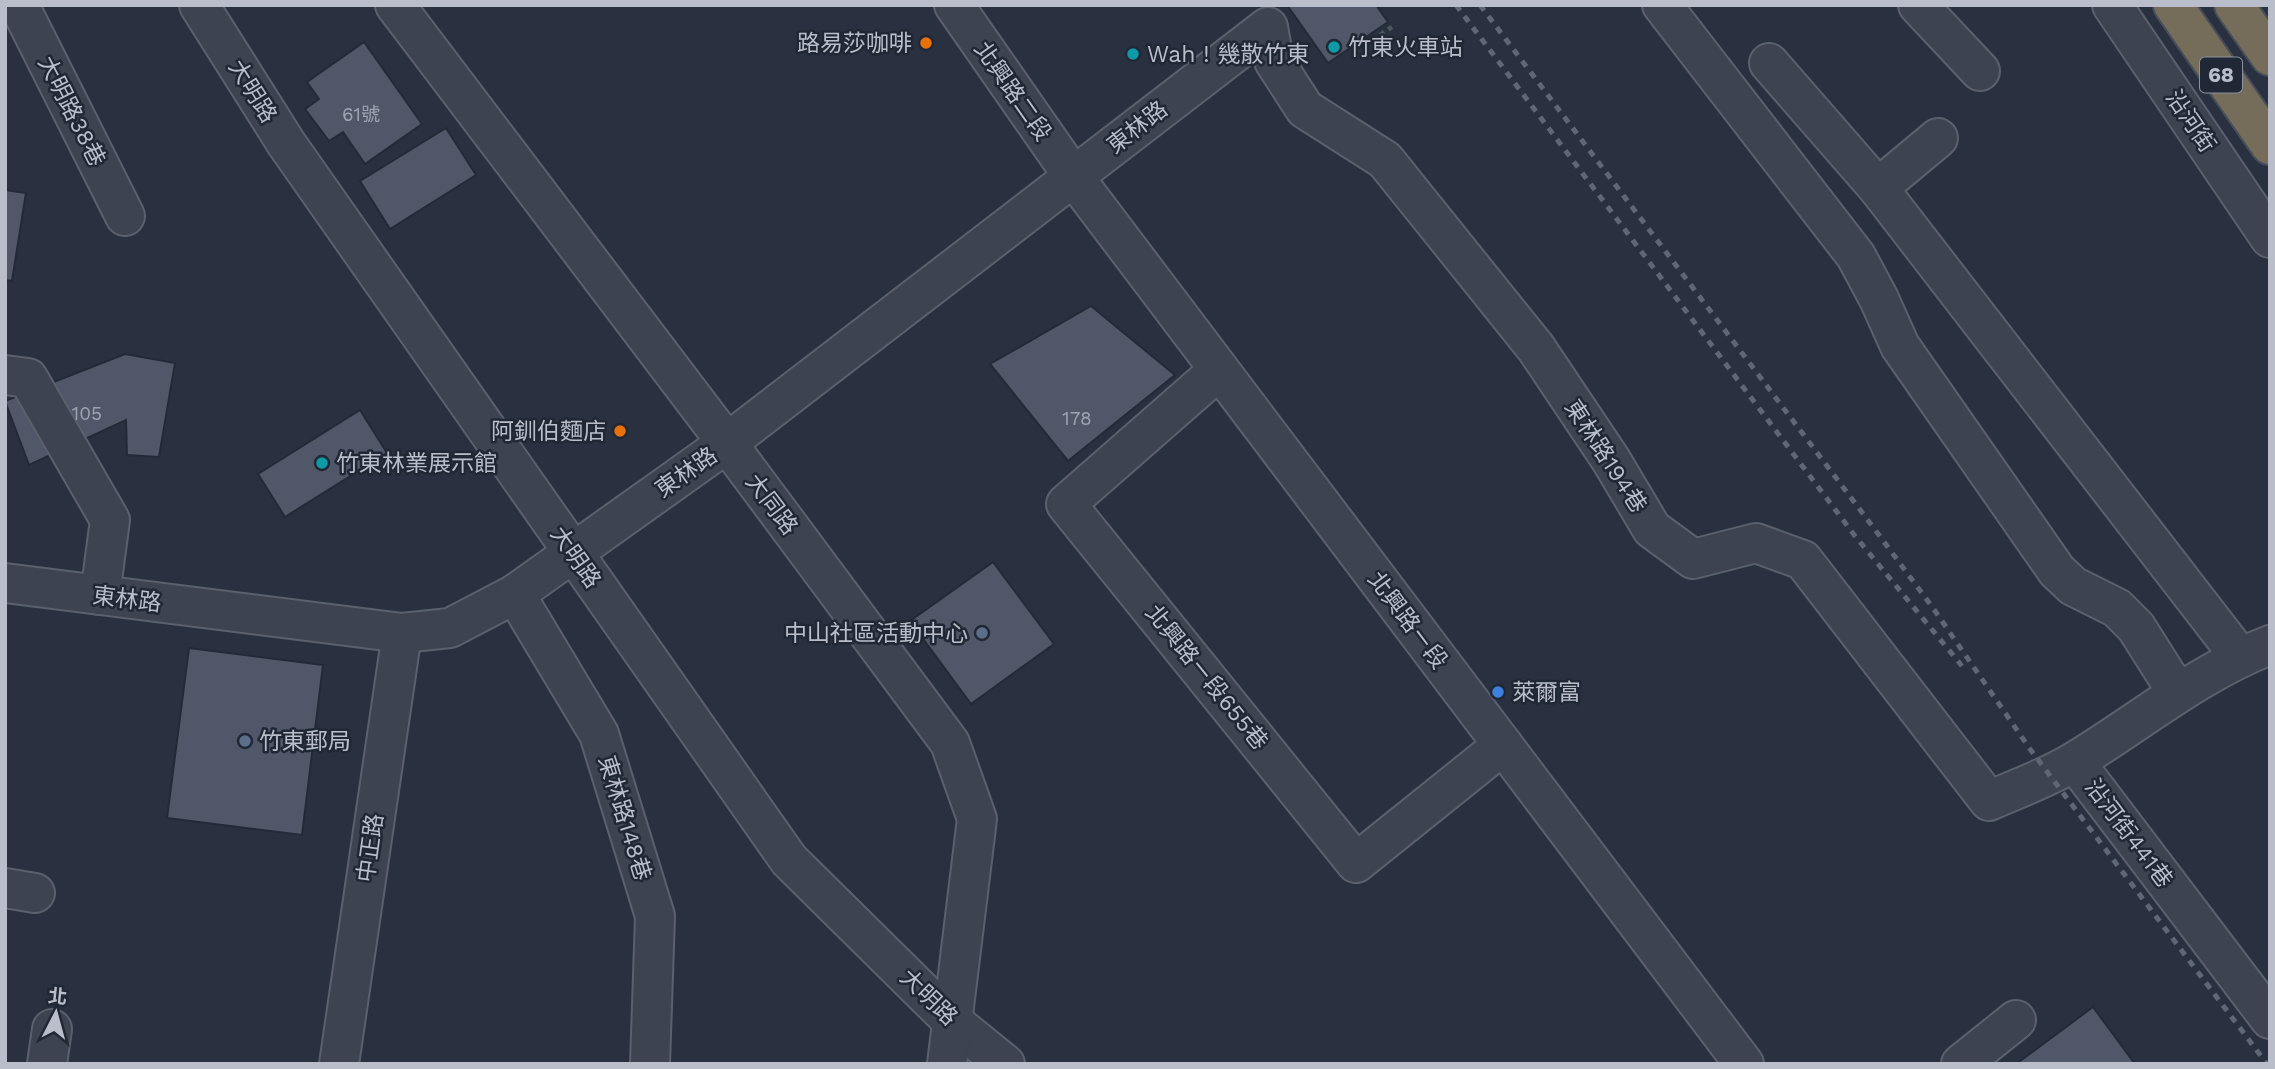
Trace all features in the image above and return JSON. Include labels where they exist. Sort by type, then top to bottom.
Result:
[{"type":"highway","name":"68","points":[[2173,5],[2270,145]]},
{"type":"highway","name":"68","points":[[2234,5],[2270,56]]},
{"type":"street","name":"大明路38巷","points":[[19,5],[125,216]]},
{"type":"street","name":"大明路","points":[[199,5],[286,143],[789,860],[952,1021],[1005,1064]]},
{"type":"street","name":"大同路","points":[[395,5],[950,743],[977,819],[947,1064]]},
{"type":"street","name":"北興路二段","points":[[954,5],[1073,176]]},
{"type":"street","points":[[1662,5],[1856,256],[1880,299],[1900,346],[2057,570],[2073,586],[2117,608],[2136,627],[2177,692]]},
{"type":"street","points":[[1918,5],[1980,71]]},
{"type":"street","name":"沿河街","points":[[2112,5],[2270,238]]},
{"type":"street","name":"東林路","points":[[5,583],[402,633],[450,628],[515,594],[727,443],[1268,27]]},
{"type":"street","name":"東林路194巷","points":[[1268,27],[1274,61],[1305,109],[1385,160],[1536,348],[1611,460],[1652,529],[1693,559],[1756,543],[1803,560],[1989,801],[2075,762]]},
{"type":"street","points":[[1769,63],[1878,188],[2255,651]]},
{"type":"street","points":[[1878,188],[1938,138]]},
{"type":"street","name":"北興路ㄧ段","points":[[1073,176],[1744,1064]]},
{"type":"street","name":"北興路ㄧ段655巷","points":[[1219,370],[1066,504],[1356,863],[1503,746]]},
{"type":"street","points":[[5,376],[28,379],[110,520],[100,595]]},
{"type":"street","name":"東林路148巷","points":[[515,594],[599,734],[655,916],[650,1064]]},
{"type":"street","name":"中正路","points":[[339,1064],[402,633]]},
{"type":"street","name":"沿河街441巷","points":[[2255,651],[2177,692],[2075,762],[2270,1019]]},
{"type":"street","points":[[1961,1064],[2016,1020]]},
{"type":"path","points":[[1380,35],[1392,27]]},
{"type":"building","name":"竹東火車站","points":[[1287,5],[1376,5],[1388,22],[1328,63]]},
{"type":"building","points":[[364,42],[422,124],[365,164],[343,132],[329,141],[305,109],[319,99],[307,82]]},
{"type":"building","points":[[446,128],[476,175],[390,229],[360,181]]},
{"type":"building","points":[[5,190],[26,193],[12,281],[5,280]]},
{"type":"building","points":[[1091,306],[1175,375],[1068,461],[990,364]]},
{"type":"building","points":[[125,354],[175,363],[159,457],[127,455],[126,420],[29,465],[5,401]]},
{"type":"building","name":"竹東林業展示館","points":[[360,410],[387,453],[285,517],[258,474]]},
{"type":"building","name":"中山社區活動中心","points":[[993,562],[1054,644],[971,704],[910,621]]},
{"type":"building","name":"竹東郵局","points":[[189,648],[323,665],[302,835],[167,818]]},
{"type":"building","points":[[2093,1007],[2135,1064],[2016,1064]]},
{"type":"railway","points":[[1456,5],[1855,536],[1962,666]]},
{"type":"railway","points":[[1480,5],[1870,523],[1933,608],[2030,749],[2267,1064]]},
{"type":"place","name":"路易莎咖啡","points":[[926,43]]},
{"type":"place","name":"竹東火車站","points":[[1334,47]]},
{"type":"place","name":"Wah ! 幾散竹東","points":[[1133,54]]},
{"type":"place","name":"阿釧伯麵店","points":[[620,431]]},
{"type":"place","name":"竹東林業展示館","points":[[322,463]]},
{"type":"place","name":"中山社區活動中心","points":[[982,633]]},
{"type":"place","name":"萊爾富","points":[[1498,692]]},
{"type":"place","name":"竹東郵局","points":[[245,741]]}]
